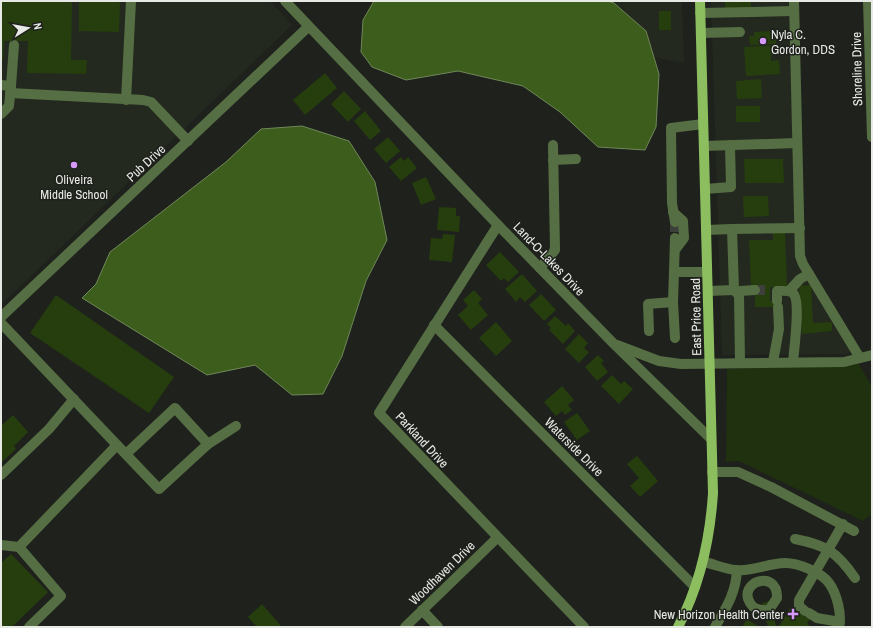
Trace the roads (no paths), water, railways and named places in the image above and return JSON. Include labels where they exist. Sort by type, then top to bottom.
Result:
[{"type":"main road","name":"East Price Road","points":[[678,627],[704,562],[711,528],[712,472],[710,363],[700,1]]},
{"type":"street","points":[[126,100],[131,1]]},
{"type":"street","name":"Land-O-Lakes Drive","points":[[285,1],[308,27],[614,344],[659,361],[681,364],[740,362],[844,362],[872,355]]},
{"type":"street","name":"Shoreline Drive","points":[[868,1],[872,137]]},
{"type":"street","points":[[700,13],[794,6],[800,256],[809,274],[860,358]]},
{"type":"street","name":"Pub Drive","points":[[1,318],[308,27]]},
{"type":"street","points":[[701,33],[740,32]]},
{"type":"street","points":[[1,114],[10,106],[7,88],[14,45]]},
{"type":"street","points":[[7,88],[153,103],[188,141]]},
{"type":"street","points":[[675,250],[684,238],[683,221],[674,217],[671,128],[703,124]]},
{"type":"street","points":[[704,146],[798,143]]},
{"type":"street","points":[[540,268],[555,250],[553,145]]},
{"type":"street","points":[[705,189],[731,187],[730,145]]},
{"type":"street","points":[[553,160],[576,159]]},
{"type":"street","name":"Parkland Drive","points":[[498,225],[379,413],[497,538],[584,627]]},
{"type":"street","points":[[706,230],[800,228]]},
{"type":"street","points":[[732,229],[735,291],[739,296],[740,362]]},
{"type":"street","points":[[675,238],[673,302],[675,338]]},
{"type":"street","points":[[674,272],[707,272]]},
{"type":"street","points":[[773,362],[779,329],[776,297],[789,291],[800,279],[809,274]]},
{"type":"street","points":[[708,291],[755,290]]},
{"type":"street","points":[[789,291],[793,294],[797,303],[793,362]]},
{"type":"street","points":[[649,331],[648,304],[673,302]]},
{"type":"street","points":[[1,323],[159,490],[208,444],[236,426]]},
{"type":"street","name":"Waterside Drive","points":[[434,325],[695,587]]},
{"type":"street","points":[[614,344],[711,439]]},
{"type":"street","points":[[1,475],[49,429],[74,399]]},
{"type":"street","points":[[126,454],[175,408],[208,444]]},
{"type":"street","points":[[19,547],[117,444]]},
{"type":"street","points":[[712,472],[738,472],[771,487],[854,531]]},
{"type":"street","points":[[704,562],[736,570],[758,569],[785,563],[815,572],[829,583],[836,600],[839,625],[817,618],[807,612],[799,606],[799,600],[815,572],[829,549],[843,524]]},
{"type":"street","name":"Woodhaven Drive","points":[[405,627],[497,538]]},
{"type":"street","points":[[795,539],[814,543],[829,549],[842,560],[855,578]]},
{"type":"street","points":[[1,545],[19,547],[61,596],[28,627]]},
{"type":"street","points":[[758,569],[760,580]]},
{"type":"street","points":[[715,627],[732,598],[736,585],[736,570]]},
{"type":"street","points":[[760,580],[769,582],[776,589],[777,598],[767,609],[754,607],[748,600],[751,586],[760,580]]},
{"type":"street","points":[[422,610],[438,627]]},
{"type":"tunnel","points":[[675,222],[675,238]]},
{"type":"tunnel","points":[[755,290],[770,290]]},
{"type":"place","name":"Nyla C. Gordon, DDS","points":[[763,41]]},
{"type":"place","name":"Oliveira Middle School","points":[[74,165]]},
{"type":"place","name":"New Horizon Health Center","points":[[793,614]]}]
